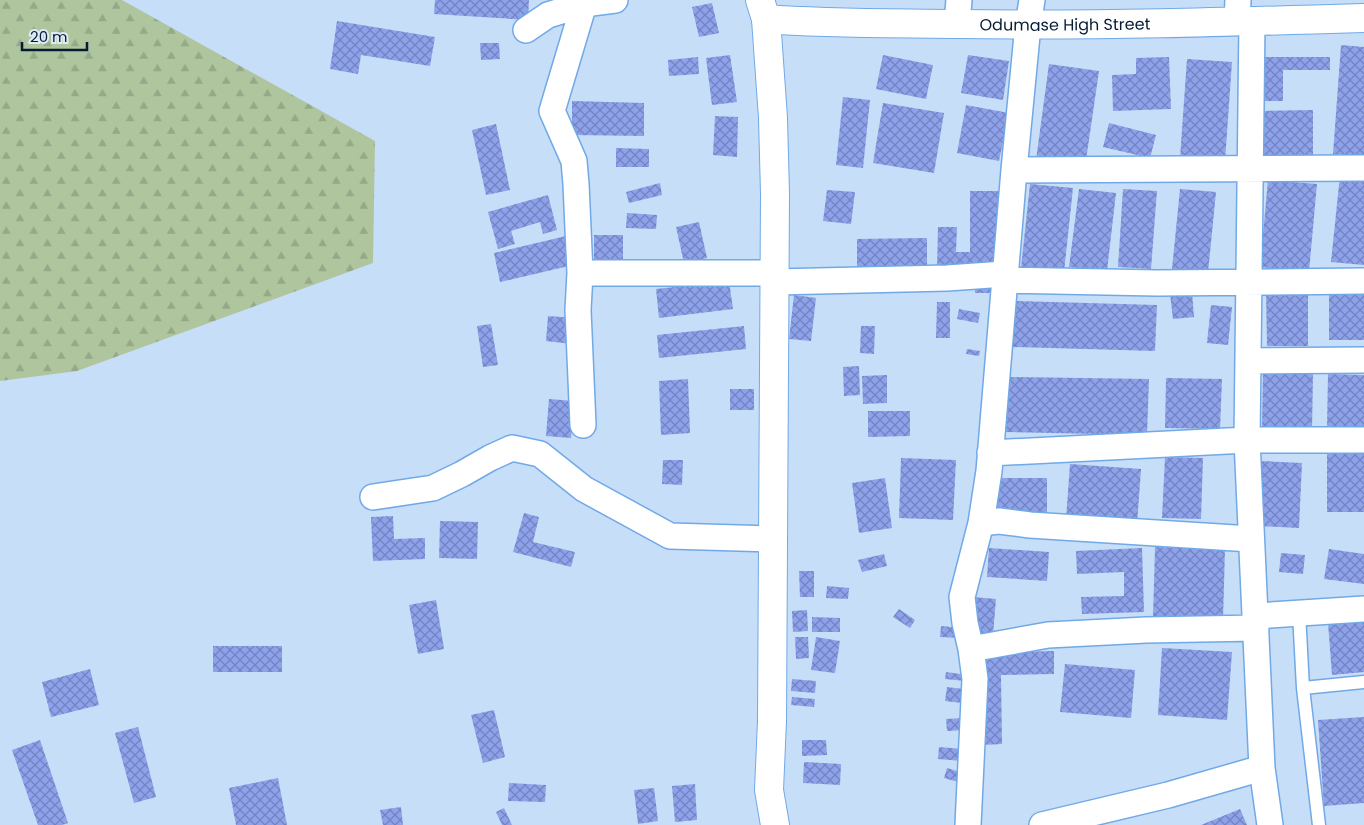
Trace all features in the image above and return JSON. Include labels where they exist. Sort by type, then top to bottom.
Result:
[{"type":"street","points":[[526,30],[548,15],[584,4],[615,0]]},
{"type":"street","points":[[584,4],[552,111],[574,161],[580,273],[578,310],[584,425]]},
{"type":"street","points":[[763,10],[773,118],[775,278],[772,721],[769,790],[776,825]]},
{"type":"street","name":"Odumase High Street","points":[[763,10],[852,24],[958,12],[1364,18]]},
{"type":"street","points":[[968,825],[975,679],[962,597],[981,523],[989,471],[1014,170],[1030,13]]},
{"type":"street","points":[[1242,15],[1250,169],[1247,440],[1262,768],[1270,825]]},
{"type":"street","points":[[1014,170],[1364,168]]},
{"type":"street","points":[[580,273],[775,278],[1005,277],[1156,283],[1364,281]]},
{"type":"street","points":[[1248,361],[1364,360]]},
{"type":"street","points":[[990,454],[1247,440],[1364,440]]},
{"type":"street","points":[[373,497],[433,488],[512,448],[540,454],[584,489],[670,536],[773,539]]},
{"type":"street","points":[[981,523],[999,521],[1030,526],[1251,539]]},
{"type":"street","points":[[971,649],[1048,635],[1256,622],[1299,613],[1364,609]]},
{"type":"street","points":[[1042,825],[1168,795],[1262,768]]},
{"type":"lane","points":[[1299,613],[1303,688],[1319,825]]},
{"type":"lane","points":[[1303,688],[1364,682]]},
{"type":"green space","points":[[0,0],[122,0],[375,141],[373,263],[77,371],[0,381]]},
{"type":"building","points":[[435,0],[529,0],[528,20],[434,14]]},
{"type":"building","points":[[712,3],[719,33],[699,37],[692,7]]},
{"type":"building","points":[[337,21],[435,37],[430,66],[361,55],[358,74],[330,69]]},
{"type":"building","points":[[480,43],[499,43],[500,59],[481,60]]},
{"type":"building","points":[[1341,45],[1364,47],[1364,156],[1333,154]]},
{"type":"building","points":[[730,55],[737,102],[712,105],[706,58]]},
{"type":"building","points":[[883,55],[933,65],[926,99],[876,89]]},
{"type":"building","points":[[968,55],[1009,61],[1003,100],[961,93]]},
{"type":"building","points":[[698,57],[699,74],[669,76],[668,60]]},
{"type":"building","points":[[1169,57],[1171,109],[1113,111],[1112,75],[1136,74],[1136,58]]},
{"type":"building","points":[[1264,57],[1330,57],[1330,70],[1283,70],[1283,101],[1264,101]]},
{"type":"building","points":[[1187,59],[1232,62],[1225,161],[1180,158]]},
{"type":"building","points":[[1049,64],[1099,71],[1085,167],[1036,160]]},
{"type":"building","points":[[843,97],[870,100],[863,168],[836,165]]},
{"type":"building","points":[[572,101],[644,103],[644,136],[572,135]]},
{"type":"building","points":[[883,103],[944,113],[934,173],[873,163]]},
{"type":"building","points":[[966,105],[1009,113],[999,161],[957,153]]},
{"type":"building","points":[[1313,110],[1313,162],[1262,163],[1261,111]]},
{"type":"building","points":[[715,116],[738,117],[737,157],[713,155]]},
{"type":"building","points":[[1109,123],[1156,135],[1150,158],[1103,147]]},
{"type":"building","points":[[496,124],[510,190],[486,195],[472,130]]},
{"type":"building","points":[[616,148],[649,149],[649,167],[616,167]]},
{"type":"building","points":[[1340,175],[1364,178],[1364,265],[1331,262]]},
{"type":"building","points":[[1268,180],[1317,184],[1309,272],[1260,267]]},
{"type":"building","points":[[660,183],[662,195],[629,203],[626,192]]},
{"type":"building","points":[[1030,184],[1073,188],[1064,272],[1021,268]]},
{"type":"building","points":[[1079,189],[1116,193],[1107,271],[1069,267]]},
{"type":"building","points":[[1123,189],[1157,191],[1151,269],[1118,267]]},
{"type":"building","points":[[1180,189],[1216,192],[1208,273],[1172,269]]},
{"type":"building","points":[[827,190],[855,192],[851,224],[823,221]]},
{"type":"building","points":[[970,191],[1000,191],[999,272],[937,271],[938,227],[957,227],[956,252],[970,252]]},
{"type":"building","points":[[548,195],[557,230],[543,234],[540,222],[511,231],[515,244],[498,249],[488,212]]},
{"type":"building","points":[[627,213],[657,215],[656,229],[626,228]]},
{"type":"building","points":[[699,222],[707,258],[684,263],[676,227]]},
{"type":"building","points":[[594,235],[623,235],[623,262],[594,262]]},
{"type":"building","points":[[566,236],[573,265],[500,282],[494,253]]},
{"type":"building","points":[[927,238],[927,271],[857,272],[857,239]]},
{"type":"building","points":[[975,278],[997,278],[997,293],[975,293]]},
{"type":"building","points":[[729,281],[733,309],[659,318],[656,289]]},
{"type":"building","points":[[1308,290],[1308,346],[1267,346],[1266,291]]},
{"type":"building","points":[[1192,292],[1194,317],[1173,319],[1170,294]]},
{"type":"building","points":[[1329,292],[1364,292],[1364,340],[1329,340]]},
{"type":"building","points":[[794,295],[816,298],[811,341],[789,339]]},
{"type":"building","points":[[1013,301],[1157,305],[1155,351],[1012,347]]},
{"type":"building","points":[[937,302],[950,302],[950,338],[936,338]]},
{"type":"building","points":[[1211,305],[1232,307],[1228,345],[1207,343]]},
{"type":"building","points":[[959,309],[980,313],[978,323],[957,319]]},
{"type":"building","points":[[548,316],[575,318],[572,344],[546,341]]},
{"type":"building","points":[[491,324],[498,365],[483,367],[477,326]]},
{"type":"building","points":[[744,326],[746,349],[659,358],[657,335]]},
{"type":"building","points":[[861,326],[875,326],[874,354],[860,353]]},
{"type":"building","points":[[967,349],[980,351],[979,356],[966,354]]},
{"type":"building","points":[[859,366],[860,395],[844,396],[843,367]]},
{"type":"building","points":[[1263,372],[1313,373],[1312,431],[1262,430]]},
{"type":"building","points":[[1328,374],[1364,375],[1364,428],[1327,427]]},
{"type":"building","points":[[887,375],[887,403],[863,404],[862,376]]},
{"type":"building","points":[[1008,377],[1149,379],[1147,435],[1006,432]]},
{"type":"building","points":[[1166,378],[1222,379],[1220,429],[1165,428]]},
{"type":"building","points":[[688,379],[690,433],[661,435],[659,381]]},
{"type":"building","points":[[730,389],[754,389],[754,410],[730,410]]},
{"type":"building","points":[[549,399],[574,401],[571,438],[546,436]]},
{"type":"building","points":[[868,411],[910,411],[910,436],[868,437]]},
{"type":"building","points":[[1327,452],[1364,452],[1364,512],[1327,512]]},
{"type":"building","points":[[1165,457],[1203,458],[1201,519],[1162,518]]},
{"type":"building","points":[[901,458],[956,460],[953,520],[899,518]]},
{"type":"building","points":[[663,460],[683,460],[682,485],[662,484]]},
{"type":"building","points":[[1262,461],[1302,463],[1299,528],[1258,526]]},
{"type":"building","points":[[1070,464],[1141,469],[1137,525],[1066,519]]},
{"type":"building","points":[[885,478],[892,528],[859,533],[852,483]]},
{"type":"building","points":[[990,478],[1047,478],[1047,515],[990,514]]},
{"type":"building","points":[[524,513],[539,517],[533,542],[575,552],[571,567],[513,552]]},
{"type":"building","points":[[393,516],[394,539],[425,538],[425,559],[373,561],[371,517]]},
{"type":"building","points":[[440,521],[478,522],[477,559],[439,558]]},
{"type":"building","points":[[1155,547],[1225,549],[1223,620],[1153,618]]},
{"type":"building","points":[[989,548],[1049,552],[1047,581],[987,577]]},
{"type":"building","points":[[1142,548],[1144,612],[1082,614],[1081,597],[1124,596],[1124,572],[1077,574],[1076,551]]},
{"type":"building","points":[[1329,549],[1364,554],[1364,584],[1324,579]]},
{"type":"building","points":[[1281,553],[1305,555],[1303,574],[1279,572]]},
{"type":"building","points":[[884,554],[887,566],[862,572],[858,560]]},
{"type":"building","points":[[799,571],[814,571],[814,597],[800,597]]},
{"type":"building","points":[[827,586],[849,588],[848,599],[826,598]]},
{"type":"building","points":[[973,597],[996,599],[993,635],[970,634]]},
{"type":"building","points":[[436,600],[444,649],[418,654],[409,605]]},
{"type":"building","points":[[899,609],[915,620],[910,628],[893,617]]},
{"type":"building","points":[[807,610],[808,631],[793,632],[792,611]]},
{"type":"building","points":[[812,617],[840,618],[840,632],[812,632]]},
{"type":"building","points":[[1364,620],[1364,672],[1332,675],[1328,623]]},
{"type":"building","points":[[941,626],[963,628],[962,638],[940,637]]},
{"type":"building","points":[[795,637],[808,637],[809,658],[796,659]]},
{"type":"building","points":[[816,637],[840,641],[835,673],[811,670]]},
{"type":"building","points":[[213,646],[282,646],[282,672],[213,672]]},
{"type":"building","points":[[1162,648],[1232,652],[1227,720],[1158,715]]},
{"type":"building","points":[[1054,651],[1054,674],[1001,675],[1002,744],[983,745],[982,653]]},
{"type":"building","points":[[1065,664],[1135,670],[1131,718],[1060,712]]},
{"type":"building","points":[[90,669],[99,705],[51,717],[42,682]]},
{"type":"building","points":[[946,672],[967,675],[966,681],[945,679]]},
{"type":"building","points":[[792,679],[816,681],[815,693],[791,691]]},
{"type":"building","points":[[947,687],[971,690],[970,704],[945,701]]},
{"type":"building","points":[[792,697],[815,699],[814,707],[791,705]]},
{"type":"building","points":[[494,710],[505,757],[483,763],[471,715]]},
{"type":"building","points":[[1364,717],[1364,803],[1324,806],[1318,720]]},
{"type":"building","points":[[964,718],[965,730],[947,731],[946,719]]},
{"type":"building","points":[[138,727],[156,797],[134,803],[115,733]]},
{"type":"building","points":[[40,740],[68,823],[62,825],[38,825],[12,750]]},
{"type":"building","points":[[802,740],[826,740],[827,755],[802,756]]},
{"type":"building","points":[[939,747],[963,749],[962,761],[938,759]]},
{"type":"building","points":[[804,762],[841,764],[840,785],[803,783]]},
{"type":"building","points":[[947,768],[960,772],[958,782],[944,778]]},
{"type":"building","points":[[278,778],[287,825],[236,825],[229,788]]},
{"type":"building","points":[[509,783],[546,785],[545,802],[508,801]]},
{"type":"building","points":[[695,784],[697,820],[675,822],[672,786]]},
{"type":"building","points":[[654,788],[658,821],[638,824],[634,790]]},
{"type":"building","points":[[401,807],[403,825],[383,825],[380,810]]},
{"type":"building","points":[[504,808],[512,825],[502,825],[496,812]]},
{"type":"building","points":[[1240,809],[1247,825],[1201,825]]}]
